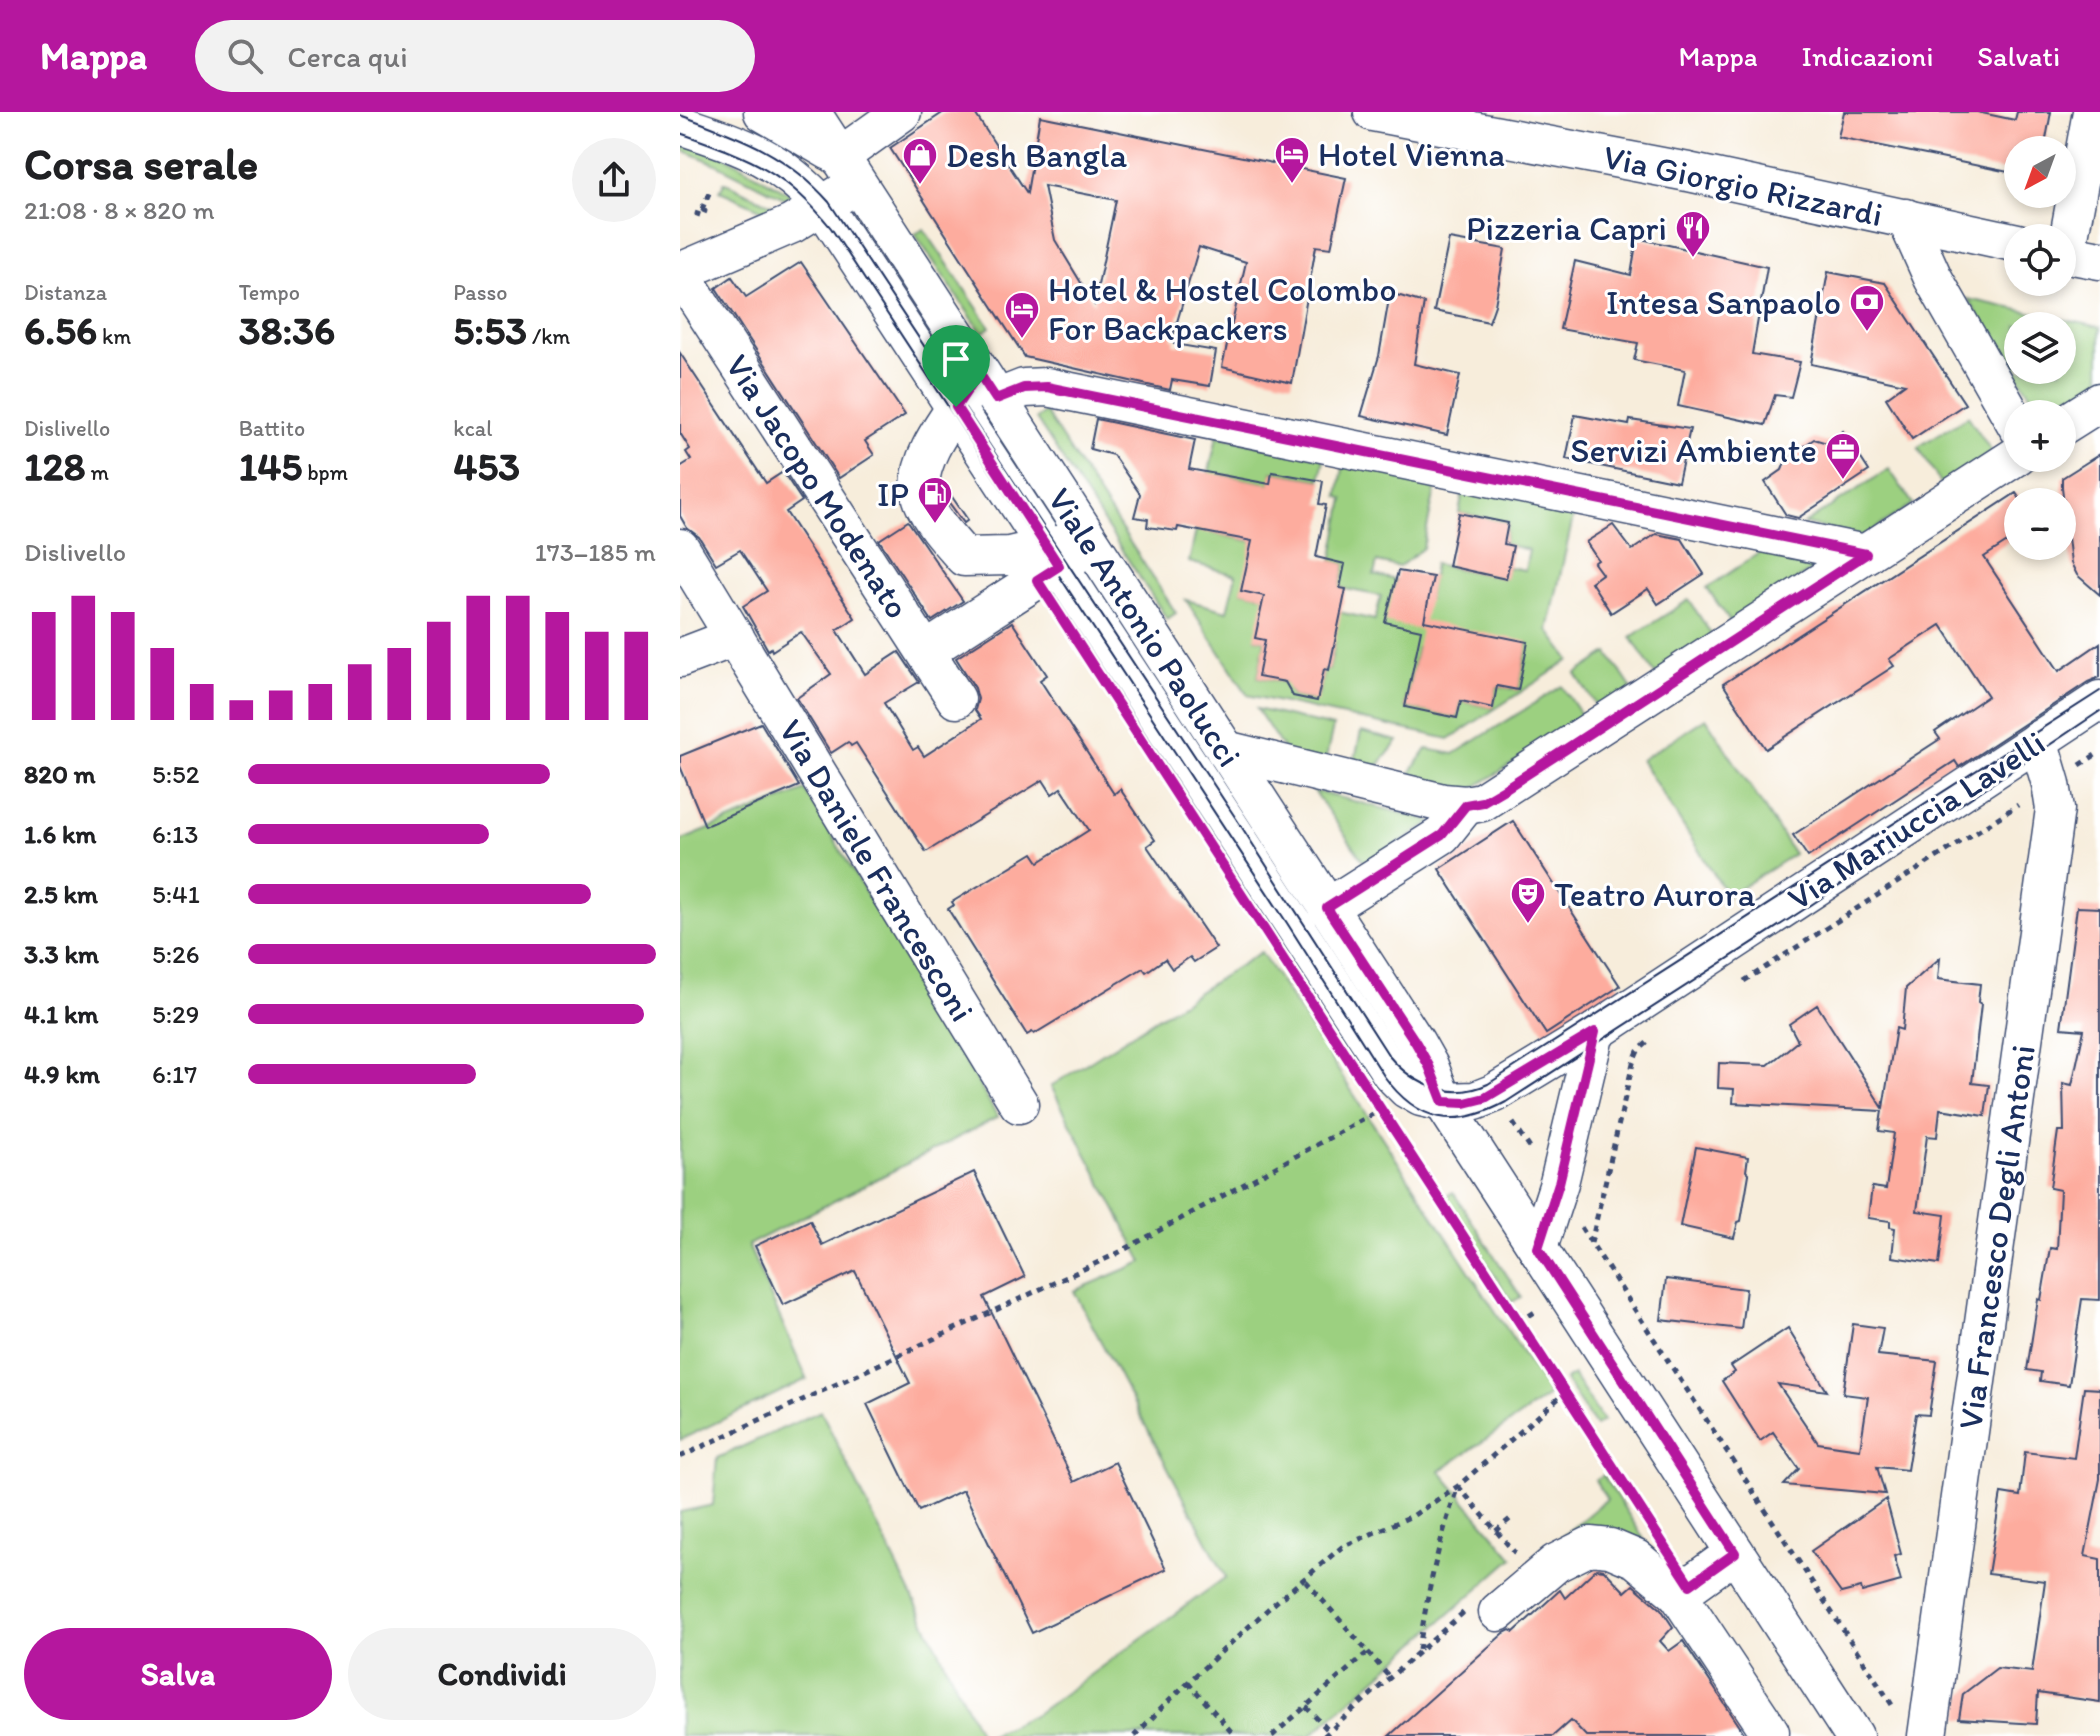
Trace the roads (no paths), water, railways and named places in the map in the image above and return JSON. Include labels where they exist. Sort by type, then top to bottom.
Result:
[{"type":"street","points":[[763,112],[847,170]]},
{"type":"street","points":[[680,273],[792,224],[814,196],[847,170],[902,112]]},
{"type":"street","name":"Via Giorgio Rizzardi","points":[[1373,112],[1438,118],[2004,240]]},
{"type":"street","points":[[2076,255],[2092,112]]},
{"type":"street","name":"Viale Antonio Paolucci","points":[[811,114],[1416,1043],[1443,1102],[1854,1736]]},
{"type":"street","points":[[680,125],[757,152],[814,196]]},
{"type":"street","name":"Viale Antonio Paolucci","points":[[814,196],[956,407],[1391,1073],[1414,1093],[1443,1102]]},
{"type":"street","points":[[1906,218],[1933,278],[2004,402]]},
{"type":"street","name":"Via Jacopo Modenato","points":[[680,273],[956,699]]},
{"type":"street","points":[[1054,557],[964,557],[950,542],[923,501],[920,484],[930,446],[956,407],[988,386],[1047,387],[1866,554]]},
{"type":"street","points":[[2076,417],[2100,402]]},
{"type":"street","points":[[1225,750],[1443,803],[1466,805],[1482,802],[2004,464]]},
{"type":"street","points":[[926,651],[1054,557],[1089,541]]},
{"type":"street","name":"Via Daniele Francesconi","points":[[680,548],[1019,1104]]},
{"type":"street","points":[[680,658],[735,637]]},
{"type":"street","name":"Via Mariuccia Lavelli","points":[[1443,1102],[1465,1103],[1485,1098],[1595,1032],[2100,700]]},
{"type":"street","name":"Via Francesco Degli Antoni","points":[[1914,1727],[2055,809],[2038,740]]},
{"type":"street","points":[[1327,908],[1442,835],[1466,805]]},
{"type":"street","points":[[1538,1248],[1557,1190],[1595,1032]]},
{"type":"street","points":[[1481,1612],[1556,1563],[1590,1546],[1610,1548],[1636,1559],[1678,1594],[1770,1732]]},
{"type":"street","points":[[1678,1594],[1735,1553]]},
{"type":"tram line","points":[[680,115],[742,139],[779,159],[813,185],[829,202],[1389,1056],[1410,1075],[1434,1088],[1461,1091],[1488,1084],[2100,691]]},
{"type":"tram line","points":[[680,133],[764,168],[797,192],[831,228],[1384,1076],[1410,1104],[1424,1112],[1439,1117],[1471,1116],[1506,1102],[1811,905],[2100,711]]},
{"type":"place","name":"Hotel Vienna","points":[[1292,185]]},
{"type":"place","name":"Desh Bangla","points":[[920,186]]},
{"type":"place","name":"Pizzeria Capri","points":[[1693,259]]},
{"type":"place","name":"Intesa Sanpaolo","points":[[1867,333]]},
{"type":"place","name":"Hotel & Hostel Colombo For Backpackers","points":[[1022,340]]},
{"type":"place","name":"Servizi Ambiente","points":[[1843,481]]},
{"type":"place","name":"IP","points":[[935,525]]},
{"type":"place","name":"Teatro Aurora","points":[[1528,925]]}]
